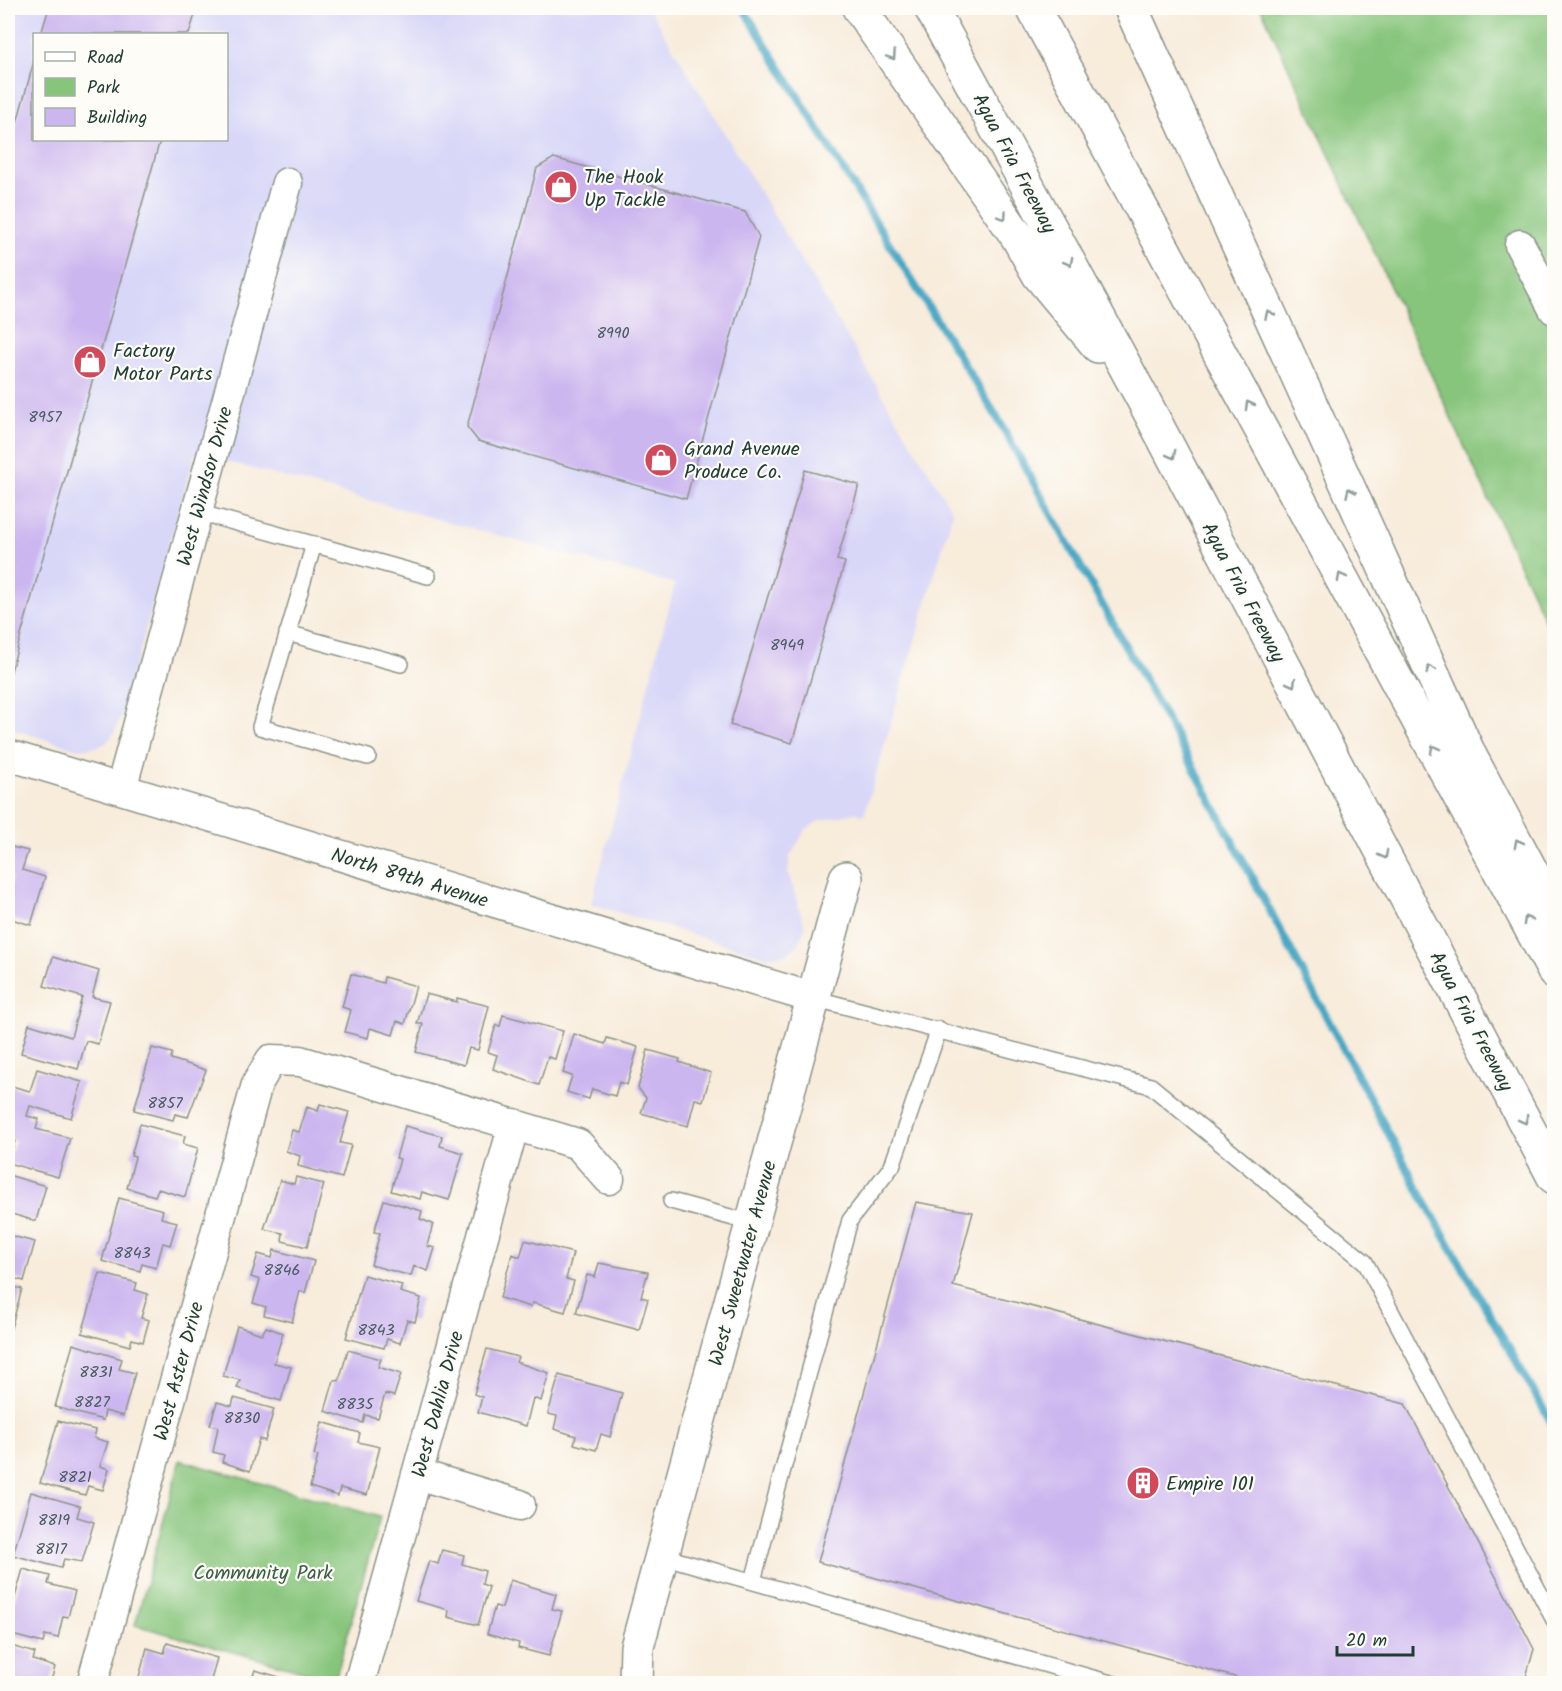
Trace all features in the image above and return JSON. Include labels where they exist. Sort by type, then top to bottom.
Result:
[{"type":"main road","points":[[859,8],[1017,236],[1039,275],[1145,403]]},
{"type":"main road","name":"Agua Fria Freeway","points":[[931,8],[1145,403],[1554,1177]]},
{"type":"main road","points":[[1033,8],[1554,971]]},
{"type":"main road","points":[[1131,8],[1470,756],[1554,914]]},
{"type":"main road","name":"West Sweetwater Avenue","points":[[636,1683],[637,1647],[846,878]]},
{"type":"main road","name":"West Sweetwater Avenue","points":[[615,1683],[637,1647]]},
{"type":"street","name":"West Windsor Drive","points":[[121,789],[287,183]]},
{"type":"street","points":[[1520,245],[1554,309]]},
{"type":"street","name":"North 89th Avenue","points":[[8,755],[813,998]]},
{"type":"street","name":"West Aster Drive","points":[[92,1683],[257,1084],[271,1060],[300,1061],[514,1124]]},
{"type":"street","points":[[514,1124],[579,1144],[609,1179]]},
{"type":"street","name":"West Dahlia Drive","points":[[359,1683],[514,1124]]},
{"type":"street","points":[[417,1474],[520,1505]]},
{"type":"lane","points":[[197,512],[428,576]]},
{"type":"lane","points":[[314,544],[260,727],[368,757]]},
{"type":"lane","points":[[287,633],[401,664]]},
{"type":"lane","points":[[813,998],[1151,1086],[1365,1262],[1554,1620]]},
{"type":"lane","points":[[753,1581],[850,1220],[892,1167],[939,1029]]},
{"type":"lane","points":[[671,1201],[752,1223]]},
{"type":"lane","points":[[662,1556],[1114,1683]]},
{"type":"shaded area","points":[[8,8],[649,8],[953,512],[864,815],[855,813],[819,821],[806,829],[790,856],[788,871],[805,928],[798,945],[787,954],[767,957],[591,904],[675,584],[195,453],[122,714],[113,735],[106,743],[97,747],[78,749],[8,728]]},
{"type":"green space","points":[[1261,8],[1554,8],[1554,640]]},
{"type":"green space","name":"Community Park","points":[[180,1460],[380,1517],[335,1680],[135,1625]]},
{"type":"building","points":[[49,8],[197,8],[189,33],[41,33]]},
{"type":"building","points":[[33,65],[33,141],[160,141],[9,678],[8,155]]},
{"type":"building","points":[[554,158],[745,212],[759,237],[686,499],[478,441],[467,427],[537,168]]},
{"type":"building","points":[[805,470],[859,485],[837,560],[845,562],[792,743],[730,725]]},
{"type":"building","points":[[8,846],[28,851],[22,870],[45,877],[31,925],[8,918],[8,893],[12,877],[8,875]]},
{"type":"building","points":[[53,957],[99,971],[92,997],[110,1001],[98,1044],[86,1041],[78,1069],[21,1053],[29,1024],[71,1037],[82,997],[44,986]]},
{"type":"building","points":[[351,974],[383,983],[384,977],[416,986],[405,1024],[397,1021],[393,1035],[370,1028],[368,1038],[345,1032],[351,1010],[342,1007]]},
{"type":"building","points":[[426,994],[457,1002],[457,998],[489,1006],[478,1050],[469,1048],[464,1065],[416,1052],[423,1024],[417,1024]]},
{"type":"building","points":[[503,1015],[563,1031],[555,1059],[548,1057],[539,1085],[493,1069],[497,1055],[488,1052],[496,1025],[500,1026]]},
{"type":"building","points":[[574,1034],[605,1044],[607,1038],[638,1047],[627,1085],[619,1082],[615,1096],[592,1089],[589,1099],[567,1092],[572,1076],[563,1073]]},
{"type":"building","points":[[152,1048],[172,1053],[171,1059],[206,1070],[188,1117],[175,1114],[173,1120],[134,1110]]},
{"type":"building","points":[[648,1050],[680,1059],[679,1062],[711,1073],[703,1101],[695,1099],[688,1126],[641,1113],[646,1098],[638,1088]]},
{"type":"building","points":[[37,1069],[82,1082],[71,1118],[30,1106],[27,1116],[39,1119],[36,1129],[70,1138],[58,1177],[8,1163],[15,1141],[8,1138],[8,1085],[30,1091]]},
{"type":"building","points":[[320,1104],[349,1112],[340,1143],[351,1145],[342,1178],[298,1166],[300,1156],[286,1151],[292,1130],[299,1132],[307,1107],[318,1111]]},
{"type":"building","points":[[140,1124],[185,1136],[183,1144],[198,1148],[185,1197],[158,1189],[155,1196],[127,1188],[135,1157],[131,1156]]},
{"type":"building","points":[[405,1126],[442,1136],[440,1146],[463,1153],[449,1200],[422,1192],[420,1199],[391,1191],[400,1159],[396,1158]]},
{"type":"building","points":[[8,1175],[46,1186],[36,1221],[8,1213]]},
{"type":"building","points":[[296,1177],[324,1184],[307,1247],[282,1241],[283,1233],[264,1229],[280,1180],[294,1184]]},
{"type":"building","points":[[119,1198],[163,1210],[161,1218],[177,1222],[170,1245],[163,1243],[156,1268],[142,1264],[140,1271],[102,1261]]},
{"type":"building","points":[[384,1200],[422,1211],[420,1219],[433,1224],[427,1246],[435,1248],[428,1271],[414,1266],[411,1276],[371,1265],[380,1233],[374,1232]]},
{"type":"building","name":"Empire 101","points":[[916,1202],[973,1212],[953,1286],[1405,1404],[1534,1649],[1524,1684],[1260,1684],[818,1562]]},
{"type":"building","points":[[8,1235],[35,1242],[24,1281],[8,1277]]},
{"type":"building","points":[[525,1240],[573,1253],[566,1279],[574,1281],[565,1312],[533,1303],[531,1307],[500,1298],[512,1254],[520,1257]]},
{"type":"building","points":[[274,1250],[314,1261],[305,1293],[300,1291],[292,1322],[264,1315],[266,1307],[253,1303],[260,1280],[251,1277],[258,1254],[272,1258]]},
{"type":"building","points":[[599,1263],[648,1272],[641,1297],[648,1299],[639,1330],[576,1313],[587,1275],[595,1277]]},
{"type":"building","points":[[100,1273],[137,1283],[135,1290],[148,1294],[141,1318],[149,1320],[143,1342],[132,1339],[130,1346],[82,1333]]},
{"type":"building","points":[[364,1275],[402,1285],[400,1292],[421,1298],[415,1322],[407,1320],[400,1343],[387,1339],[384,1348],[346,1338]]},
{"type":"building","points":[[8,1285],[22,1289],[11,1328],[8,1327]]},
{"type":"building","points":[[237,1326],[262,1334],[266,1327],[283,1333],[274,1363],[291,1367],[281,1401],[237,1388],[240,1380],[223,1376]]},
{"type":"building","points":[[73,1344],[122,1359],[119,1369],[135,1373],[123,1416],[105,1411],[103,1420],[55,1407]]},
{"type":"building","points":[[487,1349],[518,1357],[516,1362],[549,1373],[541,1401],[533,1398],[526,1426],[478,1412],[482,1397],[474,1394]]},
{"type":"building","points":[[348,1350],[381,1359],[378,1367],[401,1374],[394,1396],[385,1394],[378,1418],[365,1415],[363,1423],[325,1411],[334,1380],[339,1381]]},
{"type":"building","points":[[559,1375],[622,1393],[610,1437],[601,1434],[596,1450],[574,1444],[576,1436],[554,1429],[557,1416],[548,1414]]},
{"type":"building","points":[[234,1398],[274,1409],[265,1441],[259,1439],[250,1471],[222,1462],[224,1455],[213,1452],[218,1427],[210,1425],[217,1402],[232,1406]]},
{"type":"building","points":[[58,1421],[96,1430],[94,1438],[108,1442],[100,1466],[109,1469],[103,1490],[88,1486],[85,1495],[40,1483]]},
{"type":"building","points":[[322,1422],[360,1433],[358,1442],[380,1447],[367,1495],[340,1488],[338,1496],[310,1487],[318,1456],[314,1455]]},
{"type":"building","points":[[31,1492],[80,1506],[77,1517],[94,1522],[82,1562],[64,1559],[61,1568],[13,1555]]},
{"type":"building","points":[[442,1550],[464,1555],[462,1564],[485,1571],[482,1584],[489,1587],[478,1625],[448,1617],[449,1610],[416,1601],[429,1561],[438,1564]]},
{"type":"building","points":[[23,1569],[50,1576],[48,1584],[75,1591],[68,1617],[63,1616],[58,1638],[45,1635],[43,1643],[8,1634],[8,1622]]},
{"type":"building","points":[[510,1580],[556,1594],[552,1609],[562,1611],[549,1656],[518,1648],[519,1643],[487,1634],[495,1606],[502,1608]]},
{"type":"building","points":[[167,1643],[217,1658],[210,1684],[137,1684],[147,1648],[164,1653]]},
{"type":"building","points":[[8,1645],[35,1653],[33,1660],[55,1667],[50,1684],[8,1684]]},
{"type":"building","points":[[255,1670],[300,1683],[300,1684],[250,1684]]},
{"type":"waterway","points":[[743,8],[998,419],[1196,772],[1424,1200],[1554,1427]]},
{"type":"place","name":"The Hook Up Tackle","points":[[561,187]]},
{"type":"place","name":"Factory Motor Parts","points":[[90,362]]},
{"type":"place","name":"Grand Avenue Produce Co.","points":[[661,460]]},
{"type":"place","name":"Empire 101","points":[[1143,1483]]}]
